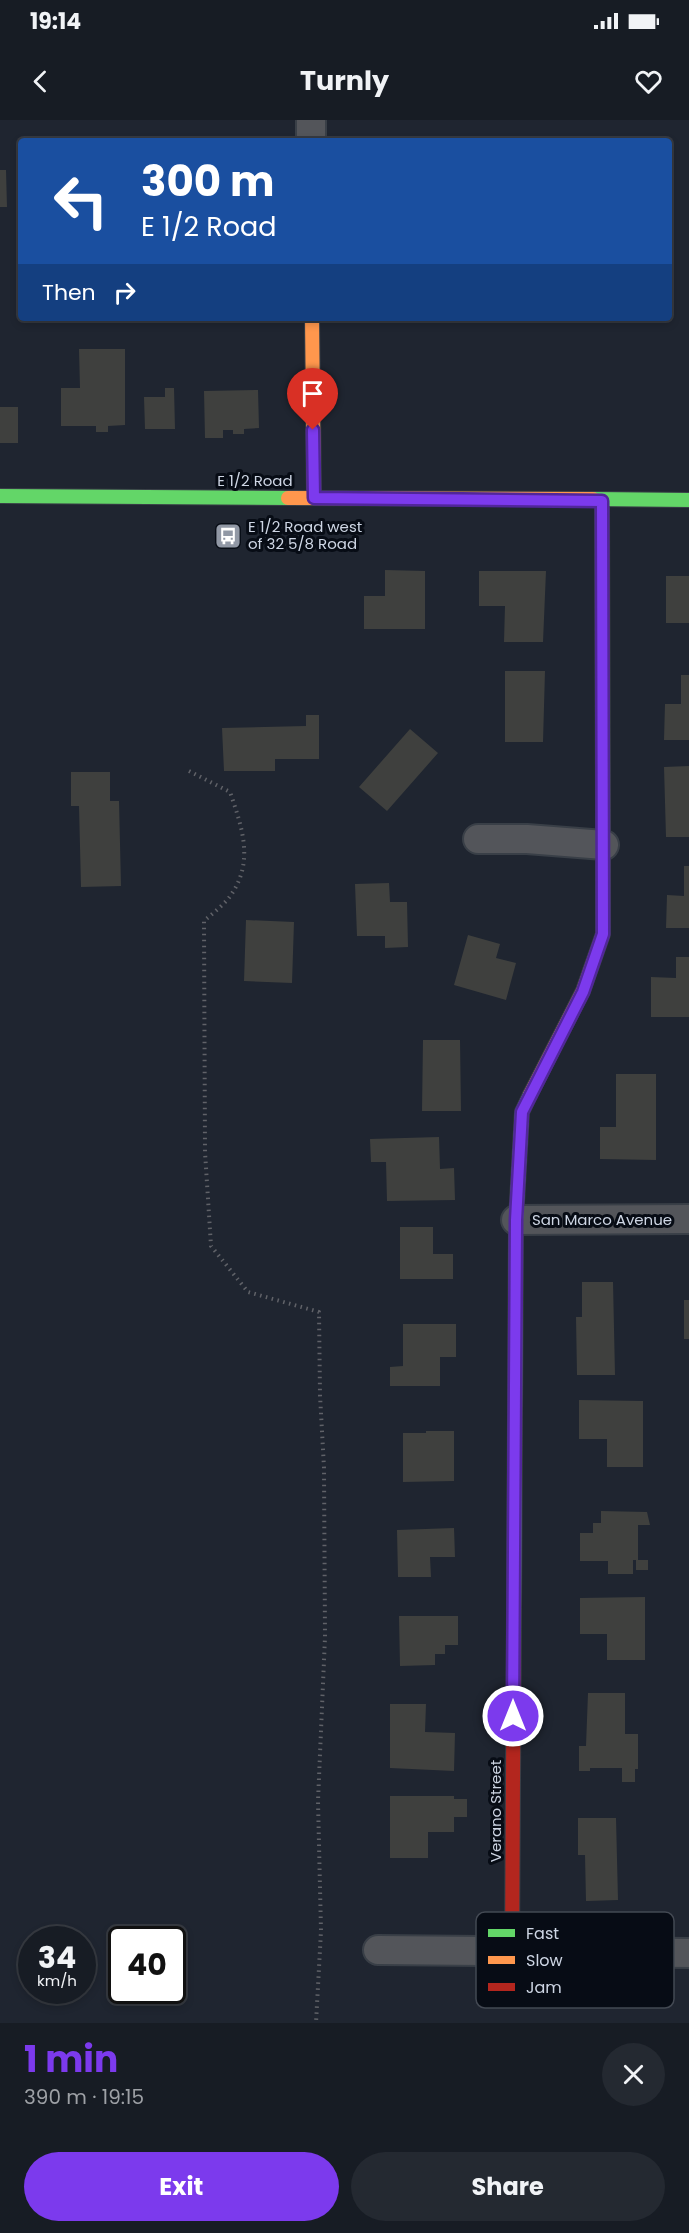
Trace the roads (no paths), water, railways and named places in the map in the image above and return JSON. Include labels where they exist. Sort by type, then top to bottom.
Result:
[{"type":"street","points":[[311,120],[311,138]]},
{"type":"street","points":[[312,321],[314,498]]},
{"type":"street","name":"E 1/2 Road","points":[[0,496],[689,500]]},
{"type":"street","name":"Verano Street","points":[[512,1912],[516,1220],[522,1112],[583,992],[603,934],[602,501]]},
{"type":"street","points":[[478,839],[527,839],[604,845]]},
{"type":"street","name":"San Marco Avenue","points":[[516,1220],[689,1219]]},
{"type":"street","points":[[378,1950],[476,1951]]},
{"type":"street","points":[[674,1953],[689,1953]]},
{"type":"place","name":"E 1/2 Road west of 32 5/8 Road","points":[[228,536]]}]
